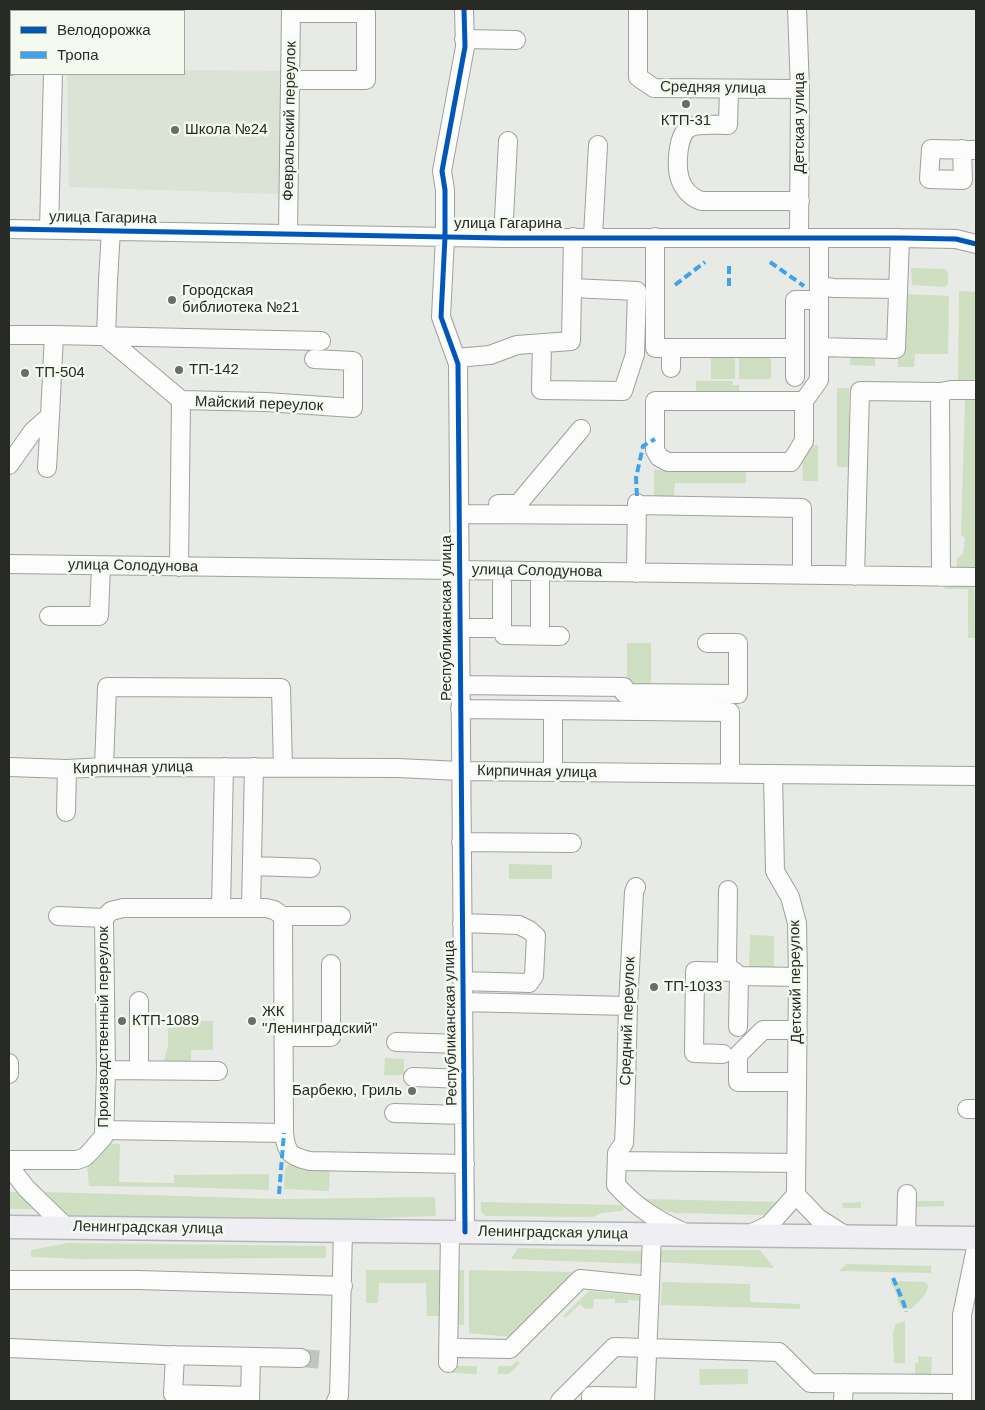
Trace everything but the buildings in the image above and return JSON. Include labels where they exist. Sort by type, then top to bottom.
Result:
[{"type":"main road","name":"Ленинградская улица","points":[[9,1227],[976,1238]]},
{"type":"street","name":"Республиканская улица","points":[[464,9],[464,39],[442,171],[445,190],[445,237],[441,317],[458,364],[460,509],[460,771],[465,1164],[458,1232],[453,1355],[510,1349],[580,1279],[650,1286]]},
{"type":"street","name":"Средняя улица","points":[[638,9],[638,77],[654,88],[800,89]]},
{"type":"street","name":"Детская улица","points":[[797,9],[800,89],[799,237]]},
{"type":"street","points":[[290,80],[366,80],[366,14],[291,11]]},
{"type":"street","name":"Февральский переулок","points":[[288,233],[291,11]]},
{"type":"street","points":[[464,39],[516,40]]},
{"type":"street","points":[[49,229],[53,75]]},
{"type":"street","points":[[730,89],[728,125],[692,127],[682,136],[679,172],[683,186],[694,198],[701,201],[800,201]]},
{"type":"street","points":[[503,238],[508,141]]},
{"type":"street","points":[[593,236],[598,145]]},
{"type":"street","name":"улица Гагарина","points":[[9,229],[503,238],[593,236],[900,238],[956,239],[976,244]]},
{"type":"street","points":[[106,337],[111,230]]},
{"type":"street","points":[[456,358],[490,355],[517,345],[571,341],[573,237]]},
{"type":"street","points":[[655,237],[655,348],[795,348]]},
{"type":"street","points":[[804,401],[654,401],[655,450],[659,458],[668,462],[791,462],[804,441],[804,401],[819,380],[819,238]]},
{"type":"street","points":[[819,347],[896,349],[900,238]]},
{"type":"street","points":[[542,343],[541,390],[623,391],[635,354],[637,291],[572,288]]},
{"type":"street","points":[[795,377],[795,300],[834,288],[898,289]]},
{"type":"street","points":[[9,335],[321,341]]},
{"type":"street","points":[[48,468],[54,335]]},
{"type":"street","points":[[106,337],[181,400]]},
{"type":"street","points":[[671,348],[671,368]]},
{"type":"street","name":"Майский переулок","points":[[179,566],[181,400],[266,402],[353,408],[352,361],[314,359]]},
{"type":"street","points":[[855,576],[860,391],[940,392],[976,390]]},
{"type":"street","points":[[940,392],[941,577]]},
{"type":"street","points":[[9,465],[34,431],[50,416]]},
{"type":"street","points":[[460,509],[518,504],[581,429]]},
{"type":"street","points":[[460,509],[637,506],[802,508],[802,575]]},
{"type":"street","points":[[636,573],[637,506]]},
{"type":"street","name":"улица Солодунова","points":[[9,564],[976,577]]},
{"type":"street","points":[[49,616],[100,616],[101,566]]},
{"type":"street","points":[[540,571],[540,636]]},
{"type":"street","points":[[502,583],[502,628],[504,635],[560,636]]},
{"type":"street","points":[[460,628],[502,628]]},
{"type":"street","points":[[460,686],[624,687],[624,693],[738,694],[738,643],[707,643]]},
{"type":"street","points":[[104,767],[106,687],[116,687],[281,688],[283,768]]},
{"type":"street","points":[[730,694],[730,774]]},
{"type":"street","points":[[460,709],[730,712]]},
{"type":"street","points":[[553,710],[553,772]]},
{"type":"street","points":[[221,908],[224,767]]},
{"type":"street","points":[[251,908],[254,767]]},
{"type":"street","name":"Кирпичная улица","points":[[9,768],[398,768],[460,771],[976,776]]},
{"type":"street","points":[[66,769],[66,812]]},
{"type":"street","name":"Детский переулок","points":[[773,774],[775,871],[790,897],[796,923],[798,977],[796,1195]]},
{"type":"street","points":[[461,842],[572,843]]},
{"type":"street","points":[[252,866],[311,868]]},
{"type":"street","name":"Средний переулок","points":[[636,887],[634,892],[628,1006],[624,1143],[617,1157],[616,1185],[631,1202],[661,1222],[688,1235]]},
{"type":"street","points":[[728,890],[727,966],[737,974]]},
{"type":"street","name":"Производственный переулок","points":[[104,1133],[106,1070],[104,918],[111,911],[123,908],[266,908],[274,910],[283,916],[341,916]]},
{"type":"street","name":"Производственный переулок","points":[[58,916],[104,918]]},
{"type":"street","points":[[283,916],[284,1133],[285,1143],[292,1156],[310,1161],[465,1164]]},
{"type":"street","points":[[462,923],[519,926],[529,930],[536,936],[534,976],[529,982],[462,981]]},
{"type":"street","points":[[284,1037],[331,1037],[331,964]]},
{"type":"street","points":[[723,1054],[694,1053],[696,972],[798,977]]},
{"type":"street","points":[[737,974],[738,1027]]},
{"type":"street","points":[[139,1001],[139,1070]]},
{"type":"street","points":[[462,1002],[628,1006]]},
{"type":"street","points":[[797,1082],[738,1082],[738,1055],[763,1030],[798,1030]]},
{"type":"street","points":[[396,1042],[463,1044]]},
{"type":"street","points":[[9,1063],[9,1074]]},
{"type":"street","points":[[106,1070],[218,1071]]},
{"type":"street","points":[[412,1077],[464,1079]]},
{"type":"street","points":[[394,1113],[464,1115]]},
{"type":"street","points":[[9,1160],[76,1160],[85,1157],[99,1144],[104,1133],[284,1133]]},
{"type":"street","points":[[617,1157],[796,1162]]},
{"type":"street","points":[[9,1166],[26,1188],[66,1227]]},
{"type":"street","points":[[906,1237],[907,1194]]},
{"type":"street","points":[[748,1235],[769,1225],[796,1195],[818,1218],[846,1236]]},
{"type":"street","points":[[336,1401],[339,1396],[333,1360],[343,1286],[343,1230]]},
{"type":"street","points":[[591,1401],[592,1396],[645,1399],[652,1234]]},
{"type":"street","points":[[962,1401],[962,1315],[976,1248]]},
{"type":"street","points":[[9,1280],[138,1280],[343,1286]]},
{"type":"street","points":[[560,1401],[614,1347],[779,1352],[810,1383],[962,1384]]},
{"type":"street","points":[[9,1348],[300,1358]]},
{"type":"street","points":[[175,1355],[173,1394],[250,1399],[251,1356]]},
{"type":"street","points":[[843,1401],[844,1383]]},
{"type":"shaded area","name":"Школа №24","points":[[185,70],[286,71],[280,194],[69,187],[67,75],[185,75]]},
{"type":"green space","points":[[911,268],[945,269],[948,273],[948,284],[945,287],[912,285]]},
{"type":"green space","points":[[959,291],[976,292],[976,378],[972,381],[958,380]]},
{"type":"green space","points":[[907,294],[949,296],[948,354],[915,354],[914,367],[898,367],[898,351],[905,348]]},
{"type":"green space","points":[[851,354],[875,355],[875,366],[850,365]]},
{"type":"green space","points":[[711,356],[735,356],[735,379],[711,379]]},
{"type":"green space","points":[[739,356],[771,356],[771,379],[739,379]]},
{"type":"green space","points":[[696,381],[733,381],[733,385],[739,385],[739,395],[696,395]]},
{"type":"green space","points":[[837,388],[849,388],[849,467],[837,467]]},
{"type":"green space","points":[[966,398],[974,398],[976,401],[975,570],[959,570],[957,567],[957,558],[963,554],[965,538],[961,535]]},
{"type":"green space","points":[[812,445],[818,445],[818,481],[803,481],[802,461]]},
{"type":"green space","points":[[654,470],[746,470],[746,483],[675,483],[674,496],[654,496]]},
{"type":"green space","points":[[943,584],[970,584],[974,588],[975,638],[968,638],[968,589],[946,589]]},
{"type":"green space","points":[[627,643],[651,643],[651,686],[627,686]]},
{"type":"green space","points":[[509,864],[552,865],[552,879],[509,879]]},
{"type":"green space","points":[[750,935],[774,936],[774,973],[749,973]]},
{"type":"green space","points":[[168,1020],[213,1021],[213,1050],[191,1050],[191,1060],[187,1063],[163,1063],[168,1046]]},
{"type":"green space","points":[[385,1058],[404,1059],[404,1075],[384,1075]]},
{"type":"green space","points":[[107,1143],[120,1144],[119,1182],[174,1183],[174,1175],[269,1174],[269,1190],[89,1186],[87,1165],[97,1160]]},
{"type":"green space","points":[[290,1164],[330,1168],[329,1191],[284,1189],[285,1169]]},
{"type":"green space","points":[[9,1192],[19,1192],[34,1209],[9,1209]]},
{"type":"green space","points":[[45,1192],[280,1199],[435,1197],[436,1216],[316,1220],[68,1215]]},
{"type":"green space","points":[[641,1199],[782,1202],[770,1214],[766,1215],[675,1213],[656,1208]]},
{"type":"green space","points":[[916,1201],[944,1201],[944,1206],[917,1207]]},
{"type":"green space","points":[[481,1202],[622,1205],[624,1208],[622,1211],[601,1213],[593,1217],[485,1216],[481,1211]]},
{"type":"green space","points":[[861,1202],[861,1208],[843,1208],[842,1203]]},
{"type":"green space","points":[[68,1243],[326,1246],[326,1258],[80,1259],[31,1257],[31,1250]]},
{"type":"green space","points":[[518,1248],[643,1251],[643,1264],[511,1259]]},
{"type":"green space","points":[[660,1250],[760,1250],[774,1268],[660,1262]]},
{"type":"green space","points":[[846,1264],[931,1266],[931,1273],[839,1271]]},
{"type":"green space","points":[[366,1270],[446,1270],[446,1316],[427,1316],[426,1283],[379,1283],[378,1303],[366,1303]]},
{"type":"green space","points":[[455,1270],[464,1270],[464,1325],[455,1325]]},
{"type":"green space","points":[[469,1270],[575,1272],[512,1337],[469,1333]]},
{"type":"green space","points":[[891,1281],[925,1282],[928,1285],[928,1289],[911,1309],[902,1309]]},
{"type":"green space","points":[[662,1282],[750,1284],[750,1302],[800,1304],[800,1309],[661,1305]]},
{"type":"green space","points":[[589,1291],[645,1296],[645,1301],[628,1300],[628,1303],[615,1303],[615,1299],[594,1299],[593,1308],[585,1309],[580,1304],[565,1318],[563,1316]]},
{"type":"green space","points":[[905,1321],[905,1363],[894,1363],[893,1333],[896,1324]]},
{"type":"green space","points":[[918,1356],[932,1357],[931,1375],[915,1374],[915,1363],[918,1363]]},
{"type":"green space","points":[[517,1361],[520,1363],[509,1374],[498,1374],[498,1366],[511,1366]]},
{"type":"green space","points":[[451,1366],[477,1366],[477,1374],[451,1373]]},
{"type":"green space","points":[[699,1369],[748,1369],[748,1384],[700,1385]]},
{"type":"tunnel","points":[[301,1358],[326,1360]]},
{"type":"marked path","points":[[675,285],[705,262]]},
{"type":"marked path","points":[[729,262],[729,286]]},
{"type":"marked path","points":[[770,262],[804,286]]},
{"type":"marked path","points":[[637,496],[636,478],[643,446],[655,439]]},
{"type":"marked path","points":[[279,1194],[284,1133]]},
{"type":"marked path","points":[[893,1278],[906,1312]]},
{"type":"cycle path","points":[[464,9],[465,47],[442,171],[445,190],[445,237],[441,317],[458,364],[465,1232]]},
{"type":"cycle path","points":[[9,229],[503,238],[900,238],[956,239],[976,244]]},
{"type":"place","name":"КТП-31","points":[[686,104]]},
{"type":"place","name":"Школа №24","points":[[175,130]]},
{"type":"place","name":"Городская библиотека №21","points":[[172,300]]},
{"type":"place","name":"ТП-142","points":[[179,370]]},
{"type":"place","name":"ТП-504","points":[[25,373]]},
{"type":"place","name":"ТП-1033","points":[[654,987]]},
{"type":"place","name":"КТП-1089","points":[[122,1021]]},
{"type":"place","name":"ЖК \"Ленинградский\"","points":[[252,1021]]},
{"type":"place","name":"Барбекю, Гриль","points":[[412,1091]]}]
